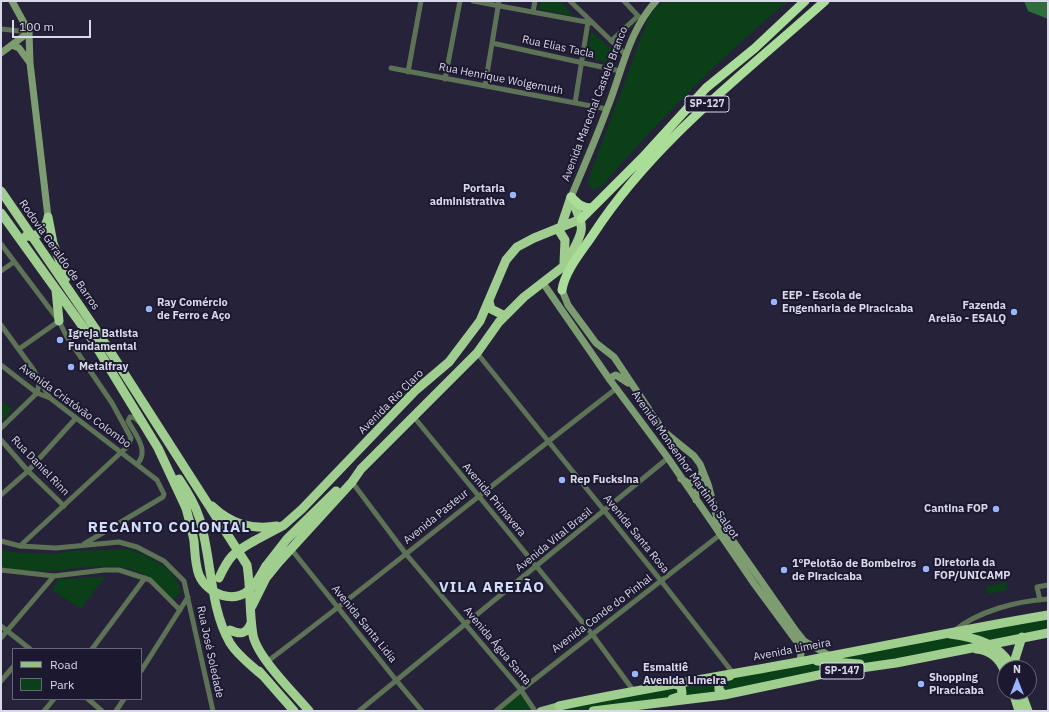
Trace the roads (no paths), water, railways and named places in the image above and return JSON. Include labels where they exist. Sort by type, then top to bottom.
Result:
[{"type":"highway","name":"SP-127","points":[[581,219],[642,158],[706,88],[755,48],[805,1]]},
{"type":"highway","name":"SP-127","points":[[505,316],[524,297],[564,266],[584,245],[620,195],[639,172],[714,97],[825,1]]},
{"type":"highway","name":"Rodovia Geraldo de Barros","points":[[1,191],[99,334],[202,497]]},
{"type":"highway","points":[[571,198],[578,205],[585,208],[592,208]]},
{"type":"highway","points":[[564,266],[580,236],[581,219],[571,198]]},
{"type":"highway","points":[[562,290],[566,246],[559,228],[571,198]]},
{"type":"highway","points":[[1,209],[25,236],[32,236],[41,232],[45,227],[48,217]]},
{"type":"highway","name":"Rodovia Geraldo de Barros","points":[[1,213],[91,338],[158,448]]},
{"type":"highway","points":[[48,217],[53,243],[62,272],[99,334]]},
{"type":"highway","name":"Avenida Rio Claro","points":[[230,630],[223,605],[219,578],[225,564],[234,553],[284,526],[326,485],[416,390],[449,362],[480,321],[506,260],[517,247],[534,238],[581,219]]},
{"type":"highway","points":[[562,290],[563,281],[584,245]]},
{"type":"highway","points":[[56,288],[59,321]]},
{"type":"highway","points":[[158,448],[186,508],[198,569],[207,588],[227,597],[244,594],[300,527],[362,469],[477,353],[505,316],[491,309],[489,301]]},
{"type":"highway","points":[[158,448],[192,501],[200,518],[218,609],[230,642],[237,652],[262,676],[294,711]]},
{"type":"highway","points":[[251,607],[266,578],[362,469]]},
{"type":"highway","points":[[202,497],[218,512],[234,522],[250,528],[284,526]]},
{"type":"highway","points":[[202,497],[247,565],[251,585],[251,623],[256,643],[268,661],[309,711]]},
{"type":"highway","name":"Avenida Limeira","points":[[559,706],[633,690],[756,670],[953,631],[1048,615]]},
{"type":"highway","points":[[230,630],[237,633],[243,633],[249,629],[251,623]]},
{"type":"highway","points":[[230,630],[241,649],[262,676]]},
{"type":"highway","points":[[943,633],[970,637],[989,645],[1002,653],[1007,660]]},
{"type":"highway","name":"SP-147","points":[[593,711],[724,695],[834,672],[879,666],[1048,633]]},
{"type":"highway","points":[[1014,660],[1022,637]]},
{"type":"highway","points":[[961,650],[977,649],[991,654],[998,660]]},
{"type":"highway","points":[[812,659],[818,662],[879,666]]},
{"type":"highway","points":[[724,695],[719,689],[719,682],[722,678],[756,670]]},
{"type":"highway","points":[[655,704],[681,696],[681,686],[672,684]]},
{"type":"highway","points":[[1016,700],[1019,711]]},
{"type":"highway","points":[[1024,700],[1028,711]]},
{"type":"main road","points":[[12,1],[28,32],[30,63],[48,217]]},
{"type":"main road","name":"Avenida Marechal Castelo Branco","points":[[571,198],[607,109],[639,17],[656,1]]},
{"type":"main road","points":[[1,53],[28,32]]},
{"type":"main road","points":[[12,45],[19,48],[30,63]]},
{"type":"main road","name":"Avenida Monsenhor Martinho Salgot","points":[[543,283],[610,380],[668,458],[755,586],[800,646],[812,659]]},
{"type":"main road","name":"Avenida Monsenhor Martinho Salgot","points":[[562,290],[575,314],[596,343],[614,357],[633,387],[667,434],[694,456],[708,484],[717,518],[804,641],[830,656]]},
{"type":"main road","points":[[610,380],[616,375],[633,387]]},
{"type":"main road","points":[[681,479],[688,483],[695,483],[702,476],[702,470]]},
{"type":"main road","points":[[696,500],[696,492],[704,489],[713,504]]},
{"type":"main road","points":[[755,586],[762,581]]},
{"type":"main road","points":[[800,646],[800,662]]},
{"type":"main road","name":"Avenida Limeira","points":[[541,711],[559,706]]},
{"type":"street","points":[[408,72],[421,1]]},
{"type":"street","points":[[445,79],[460,1]]},
{"type":"street","points":[[474,1],[499,3],[533,12],[590,22]]},
{"type":"street","points":[[533,12],[535,1]]},
{"type":"street","points":[[570,1],[590,22],[625,54]]},
{"type":"street","points":[[624,1],[639,17]]},
{"type":"street","points":[[485,86],[499,3]]},
{"type":"street","name":"Avenida Marechal Castelo Branco","points":[[611,41],[639,17]]},
{"type":"street","points":[[575,103],[581,62],[590,22]]},
{"type":"street","points":[[1,29],[28,32]]},
{"type":"street","name":"Rua Elias Tacla","points":[[492,43],[620,71]]},
{"type":"street","name":"Rua Henrique Wolgemuth","points":[[390,68],[607,109]]},
{"type":"street","points":[[1,244],[59,321],[67,337],[112,403],[131,438],[130,442],[122,452],[20,546]]},
{"type":"street","points":[[1,271],[14,262]]},
{"type":"street","points":[[19,349],[59,321]]},
{"type":"street","points":[[1,325],[40,380],[50,398]]},
{"type":"street","name":"Avenida Santa Rosa","points":[[477,353],[662,582],[733,673]]},
{"type":"street","name":"Avenida Cristóvão Colombo","points":[[1,365],[38,393],[50,398],[122,452],[157,480],[163,490],[163,497],[82,546]]},
{"type":"street","points":[[1,428],[38,393],[40,380]]},
{"type":"street","name":"Avenida Pasteur","points":[[268,661],[338,609],[547,441],[617,388]]},
{"type":"street","points":[[112,403],[129,419],[128,421],[141,443],[143,453],[142,460],[137,464]]},
{"type":"street","name":"Avenida Primavera","points":[[414,416],[478,497],[592,634],[633,690]]},
{"type":"street","points":[[1,495],[28,471],[76,418]]},
{"type":"street","points":[[129,419],[135,418],[149,433]]},
{"type":"street","name":"Rua Daniel Rinn","points":[[1,440],[28,471],[64,506]]},
{"type":"street","points":[[130,442],[137,441],[141,443]]},
{"type":"street","name":"Avenida Vital Brasil","points":[[359,711],[537,567],[668,458]]},
{"type":"street","name":"Avenida Água Santa","points":[[352,482],[406,554],[520,690],[534,711]]},
{"type":"street","name":"Avenida Conde do Pinhal","points":[[496,711],[520,690],[662,582],[721,534]]},
{"type":"street","name":"Rua José Soledade","points":[[1,541],[20,546],[56,548],[119,542],[148,552],[164,561],[184,581],[213,711]]},
{"type":"street","name":"Avenida Santa Lidia","points":[[291,549],[422,711]]},
{"type":"street","points":[[1,570],[54,576],[104,570],[119,570],[150,580],[180,610]]},
{"type":"street","points":[[1,638],[54,576]]},
{"type":"street","points":[[93,648],[145,578]]},
{"type":"street","points":[[1040,600],[1037,588],[1048,585]]},
{"type":"street","points":[[142,669],[188,597]]},
{"type":"street","points":[[953,631],[965,621],[1020,603],[1048,599]]},
{"type":"street","points":[[1,626],[29,648]]},
{"type":"street","points":[[1,680],[12,668]]},
{"type":"street","points":[[44,711],[53,700]]},
{"type":"street","points":[[89,700],[102,711]]},
{"type":"street","points":[[116,711],[123,700]]},
{"type":"place","name":"Portaria administrativa","points":[[513,195]]},
{"type":"place","name":"EEP - Escola de Engenharia de Piracicaba","points":[[774,302]]},
{"type":"place","name":"Ray Comércio de Ferro e Aço","points":[[149,309]]},
{"type":"place","name":"Fazenda Areião - ESALQ","points":[[1014,312]]},
{"type":"place","name":"Igreja Batista Fundamental","points":[[60,340]]},
{"type":"place","name":"Metalfray","points":[[71,367]]},
{"type":"place","name":"Rep Fucksina","points":[[562,480]]},
{"type":"place","name":"Cantina FOP","points":[[996,509]]},
{"type":"place","name":"Diretoria da FOP/UNICAMP","points":[[926,569]]},
{"type":"place","name":"1ºPelotão de Bombeiros de Piracicaba","points":[[784,570]]},
{"type":"place","name":"Esmaltiê Avenida Limeira","points":[[635,674]]},
{"type":"place","name":"Shopping Piracicaba","points":[[921,684]]},
{"type":"district","name":"RECANTO COLONIAL","points":[[169,528]]},
{"type":"district","name":"VILA AREIÃO","points":[[492,588]]}]
